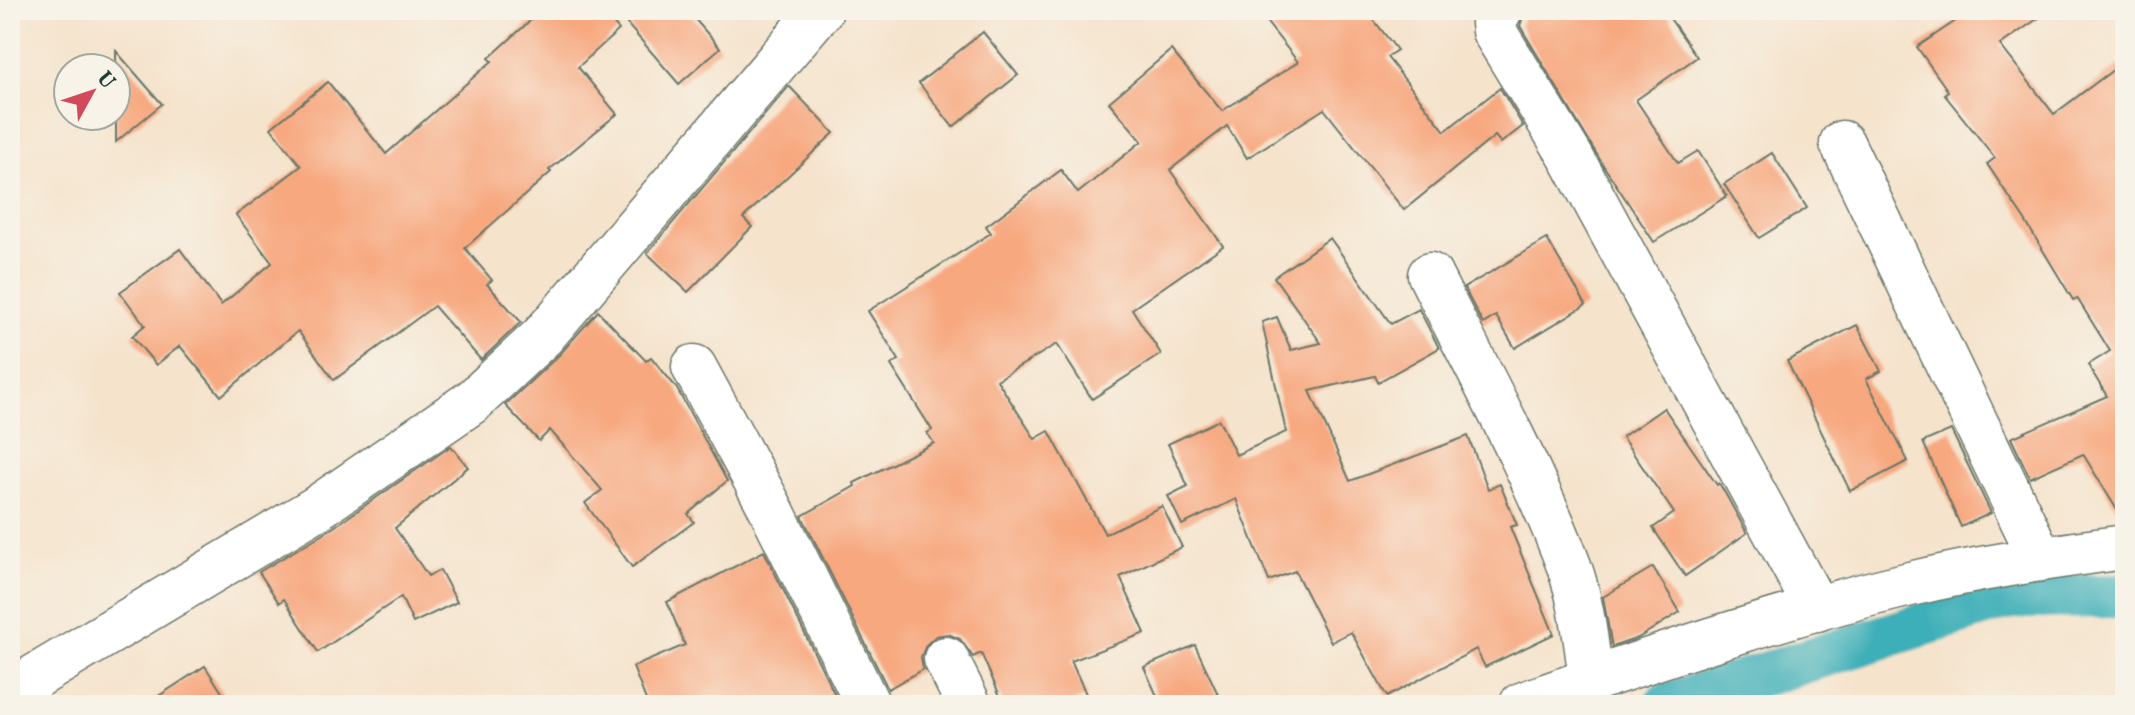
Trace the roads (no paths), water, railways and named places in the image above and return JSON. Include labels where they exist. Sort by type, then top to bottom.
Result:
[{"type":"street","points":[[16,675],[317,508],[473,401],[543,336],[821,10]]},
{"type":"street","points":[[1500,10],[1493,23],[1494,31],[1571,157],[1817,609]]},
{"type":"street","points":[[1842,143],[2041,559]]},
{"type":"street","points":[[1430,275],[1540,498],[1570,569],[1591,679]]},
{"type":"street","points":[[694,367],[769,505],[868,705]]},
{"type":"street","points":[[1521,705],[1699,642],[1911,584],[2041,559],[2125,547]]},
{"type":"street","points":[[946,659],[969,705]]},
{"type":"waterway","points":[[1665,705],[2011,597],[2125,596]]}]
